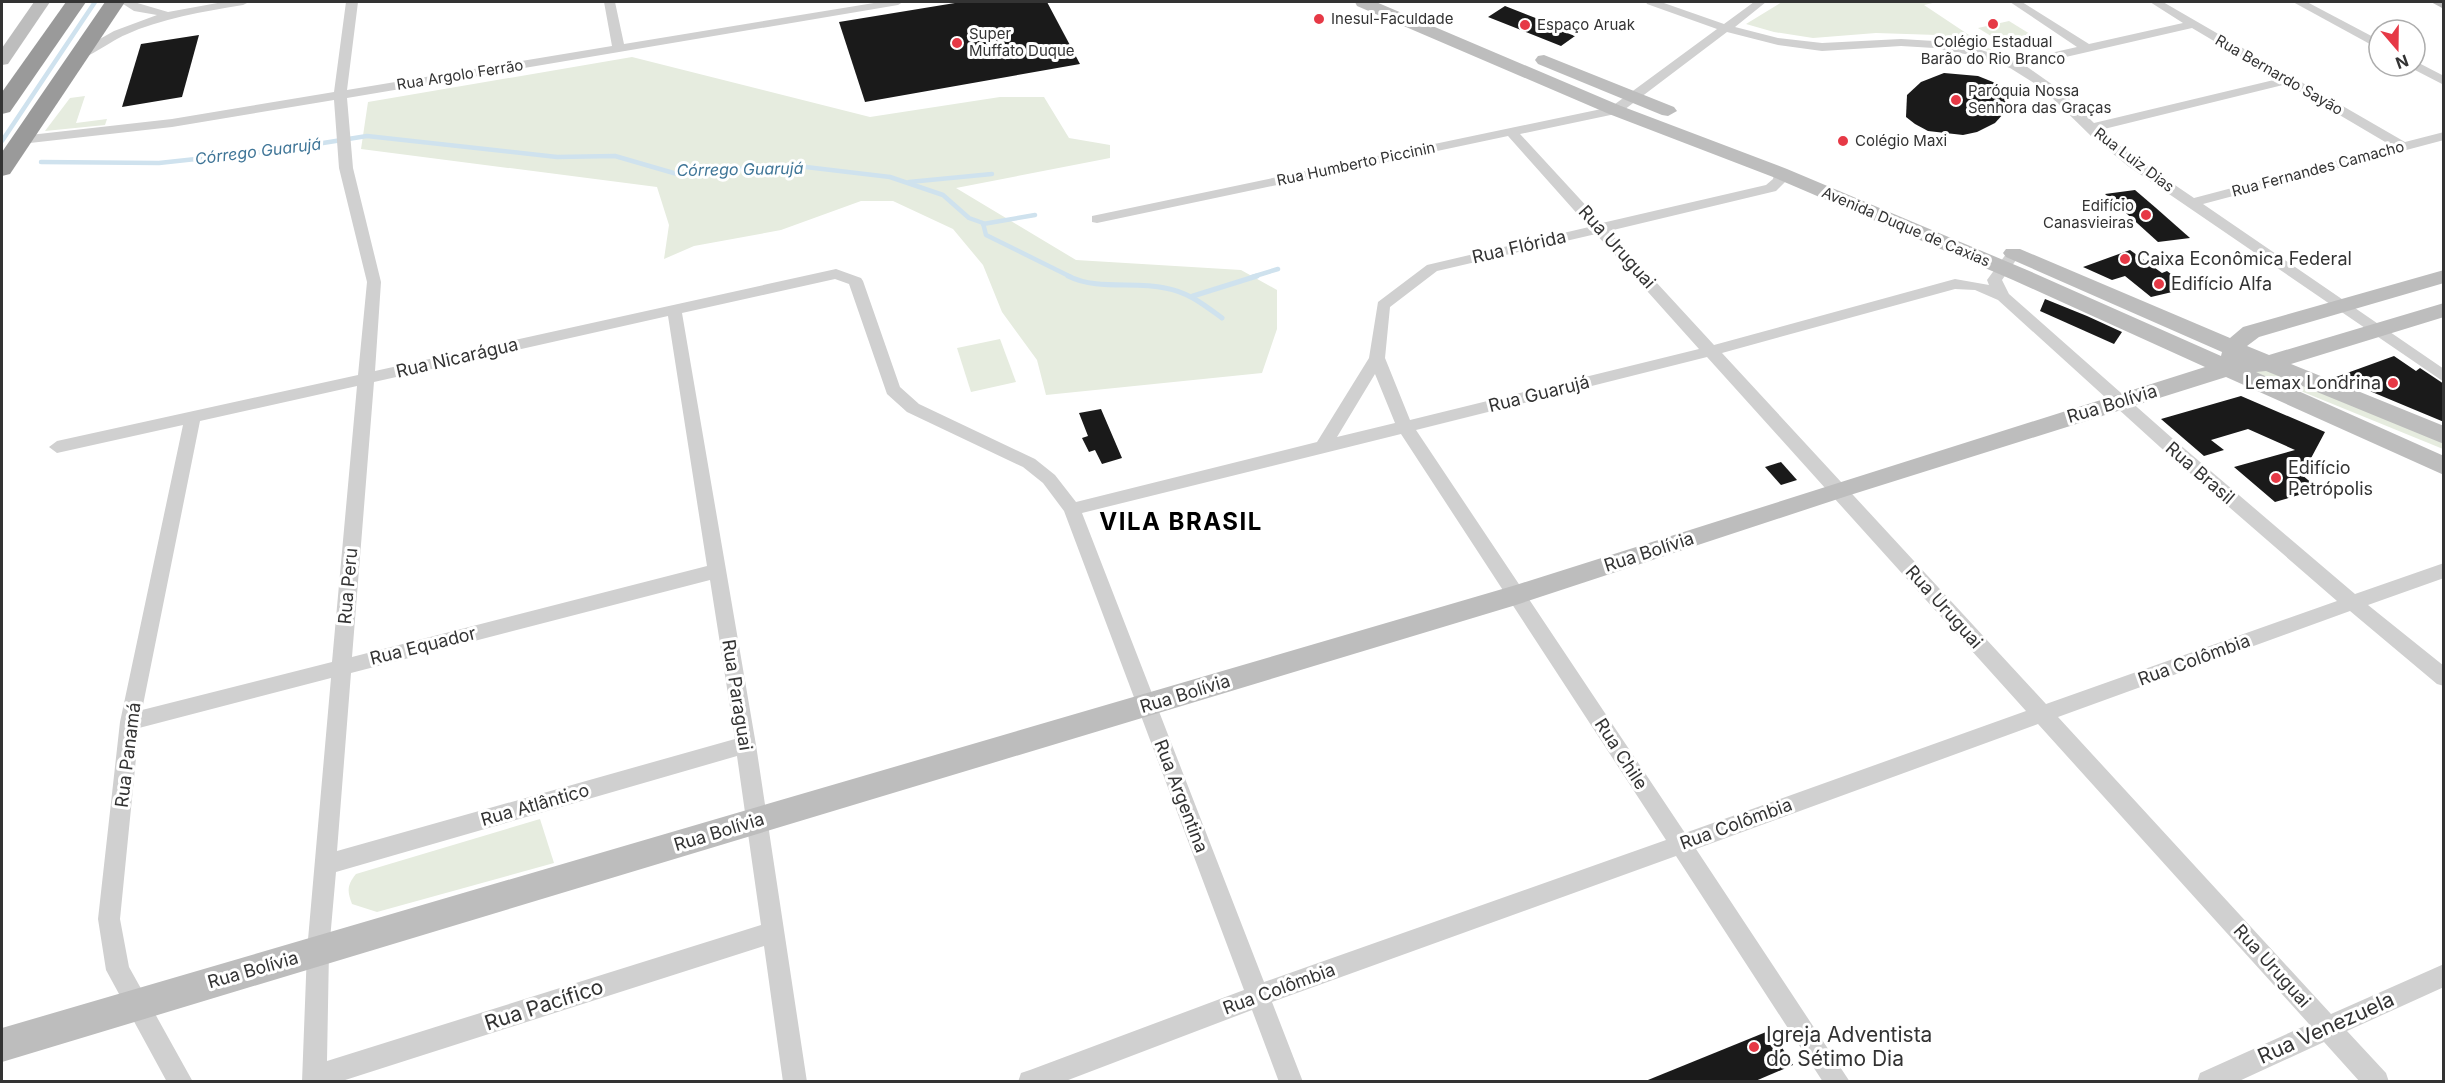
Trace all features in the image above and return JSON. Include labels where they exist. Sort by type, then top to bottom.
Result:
[{"type":"highway","points":[[2,107],[76,2]]},
{"type":"highway","points":[[2,170],[115,2]]},
{"type":"main road","points":[[3,56],[42,2]]},
{"type":"main road","name":"Avenida Duque de Caxias","points":[[1363,2],[1405,10],[1480,33]]},
{"type":"main road","points":[[2439,2],[2444,4]]},
{"type":"main road","name":"Avenida Duque de Caxias","points":[[1405,10],[1615,110],[1796,171]]},
{"type":"main road","name":"Avenida Duque de Caxias","points":[[1527,53],[1633,97],[1796,171],[2231,359],[2444,466]]},
{"type":"main road","points":[[2444,276],[2251,332],[2242,336],[2231,359],[2268,363],[2444,435]]},
{"type":"main road","points":[[2268,363],[2444,310]]},
{"type":"main road","name":"Rua Bolívia","points":[[2,1045],[1516,595],[2118,402],[2231,359]]},
{"type":"street","points":[[126,2],[138,9],[149,11],[185,10],[243,2]]},
{"type":"street","name":"Rua Peru","points":[[314,1079],[318,951],[324,865],[374,282],[346,168],[343,138],[340,94],[352,2]]},
{"type":"street","points":[[609,2],[619,49]]},
{"type":"street","name":"Rua Argolo Ferrão","points":[[21,140],[172,123],[619,49],[871,4],[898,2]]},
{"type":"street","name":"Rua Luiz Dias","points":[[1651,2],[1723,28],[1767,40],[1821,47],[1888,43],[1937,46],[1980,54],[2014,65],[2046,84],[2076,109],[2091,128],[2133,163],[2444,377]]},
{"type":"street","points":[[1615,110],[1761,2]]},
{"type":"street","points":[[2015,2],[2087,48]]},
{"type":"street","name":"Rua Bernardo Sayão","points":[[2156,2],[2403,147]]},
{"type":"street","points":[[2299,2],[2367,39]]},
{"type":"street","points":[[77,57],[125,28],[185,10]]},
{"type":"street","points":[[2014,65],[2193,24]]},
{"type":"street","points":[[2427,72],[2444,81]]},
{"type":"street","points":[[2091,128],[2288,80]]},
{"type":"street","name":"Rua Humberto Piccinin","points":[[1097,219],[1615,110]]},
{"type":"street","name":"Rua Uruguai","points":[[1511,132],[2377,1082]]},
{"type":"street","name":"Rua Fernandes Camacho","points":[[2192,203],[2444,136]]},
{"type":"street","name":"Rua Flórida","points":[[1405,427],[1377,358],[1383,305],[1432,268],[1771,188],[1796,171]]},
{"type":"street","points":[[2003,297],[1994,280],[2008,261]]},
{"type":"street","name":"Rua Nicarágua","points":[[57,447],[836,273],[856,281]]},
{"type":"street","name":"Rua Argentina","points":[[856,281],[893,390],[913,408],[1029,463],[1049,479],[1072,509],[1291,1082]]},
{"type":"street","name":"Rua Guarujá","points":[[1072,509],[1711,351],[1955,284],[1978,286],[2003,297]]},
{"type":"street","name":"Rua Brasil","points":[[2003,297],[2118,402],[2351,603],[2444,678]]},
{"type":"street","name":"Rua Paraguai","points":[[674,309],[746,745],[795,1082]]},
{"type":"street","points":[[1323,447],[1377,358]]},
{"type":"street","name":"Rua Panamá","points":[[181,1082],[117,970],[109,919],[130,722],[193,417]]},
{"type":"street","name":"Rua Chile","points":[[1405,427],[1838,1082]]},
{"type":"street","name":"Rua Colômbia","points":[[1030,1082],[1258,996],[2444,570]]},
{"type":"street","name":"Rua Equador","points":[[130,722],[717,571]]},
{"type":"street","name":"Rua Atlântico","points":[[324,865],[746,745]]},
{"type":"street","name":"Rua Pacífico","points":[[314,1079],[773,932]]},
{"type":"street","name":"Rua Venezuela","points":[[2209,1082],[2444,975]]},
{"type":"shaded area","points":[[1782,2],[1937,2],[1924,5],[1996,53],[1937,35],[1876,33],[1813,38],[1774,32],[1746,24]]},
{"type":"shaded area","points":[[2009,21],[2030,34],[1999,41],[1978,28]]},
{"type":"shaded area","points":[[632,57],[870,117],[1000,97],[1044,97],[1069,138],[1110,145],[1110,158],[956,188],[1076,260],[1241,270],[1277,290],[1277,329],[1262,373],[1046,395],[1037,360],[1002,312],[983,265],[953,229],[893,201],[861,201],[781,230],[694,246],[664,259],[669,225],[657,187],[361,149],[368,102]]},
{"type":"shaded area","points":[[85,96],[76,123],[107,119],[105,125],[45,131],[70,98]]},
{"type":"shaded area","points":[[1000,339],[1016,382],[971,392],[957,348]]},
{"type":"shaded area","points":[[2270,367],[2443,440],[2443,449],[2249,370]]},
{"type":"shaded area","points":[[540,819],[554,863],[377,912],[352,904],[349,888],[356,874]]},
{"type":"building","name":"Super Muffato Duque","points":[[961,2],[1047,2],[1080,64],[865,102],[839,22]]},
{"type":"building","name":"Espaço Aruak","points":[[1505,6],[1569,31],[1567,33],[1575,36],[1561,46],[1488,17]]},
{"type":"building","points":[[199,35],[182,97],[122,107],[141,44]]},
{"type":"building","name":"Paróquia Nossa Senhora das Graças","points":[[1944,73],[1978,76],[1998,84],[2007,95],[2004,113],[1995,123],[1977,132],[1963,135],[1928,131],[1915,124],[1906,117],[1907,95],[1921,82]]},
{"type":"building","name":"Edifício Canasvieiras","points":[[2135,190],[2190,238],[2158,242],[2105,194]]},
{"type":"building","points":[[2130,250],[2162,273],[2167,271],[2189,288],[2151,297],[2125,276],[2112,280],[2083,267]]},
{"type":"building","points":[[2045,299],[2122,332],[2114,344],[2040,311]]},
{"type":"building","name":"Lemax Londrina","points":[[2394,356],[2416,371],[2420,368],[2444,384],[2444,422],[2336,377]]},
{"type":"building","points":[[2241,396],[2325,432],[2302,475],[2319,489],[2275,502],[2234,467],[2295,450],[2248,429],[2211,440],[2224,450],[2204,456],[2161,419]]},
{"type":"building","points":[[1101,409],[1122,458],[1102,464],[1095,450],[1089,452],[1082,438],[1088,436],[1079,413]]},
{"type":"building","points":[[1781,462],[1797,480],[1781,485],[1765,467]]},
{"type":"building","name":"Igreja Adventista do Sétimo Dia","points":[[1771,1030],[1793,1065],[1753,1082],[1643,1082]]},
{"type":"waterway","points":[[2,141],[95,2]]},
{"type":"waterway","name":"Córrego Guarujá","points":[[41,162],[159,163],[279,150],[367,136],[557,157],[615,156],[677,174],[789,165],[890,177],[943,195],[969,218],[983,224]]},
{"type":"waterway","points":[[909,182],[992,174]]},
{"type":"waterway","points":[[983,224],[1035,215]]},
{"type":"waterway","name":"Córrego Guarujá","points":[[983,224],[986,235],[1071,277]]},
{"type":"waterway","points":[[1252,277],[1278,269]]},
{"type":"waterway","name":"Córrego Guarujá","points":[[1068,276],[1079,281],[1103,285],[1153,286],[1181,292],[1222,318]]},
{"type":"waterway","points":[[1193,296],[1257,276]]},
{"type":"place","name":"Inesul-Faculdade","points":[[1319,19]]},
{"type":"place","name":"Colégio Estadual Barão do Rio Branco","points":[[1993,24]]},
{"type":"place","name":"Espaço Aruak","points":[[1525,25]]},
{"type":"place","name":"Super Muffato Duque","points":[[957,43]]},
{"type":"place","name":"Paróquia Nossa Senhora das Graças","points":[[1956,100]]},
{"type":"place","name":"Colégio Maxi","points":[[1843,141]]},
{"type":"place","name":"Edifício Canasvieiras","points":[[2146,215]]},
{"type":"place","name":"Caixa Econômica Federal","points":[[2125,259]]},
{"type":"place","name":"Edifício Alfa","points":[[2159,284]]},
{"type":"place","name":"Lemax Londrina","points":[[2393,383]]},
{"type":"place","name":"Edifício Petrópolis","points":[[2276,478]]},
{"type":"place","name":"Igreja Adventista do Sétimo Dia","points":[[1754,1047]]},
{"type":"district","name":"VILA BRASIL","points":[[1181,522]]}]
